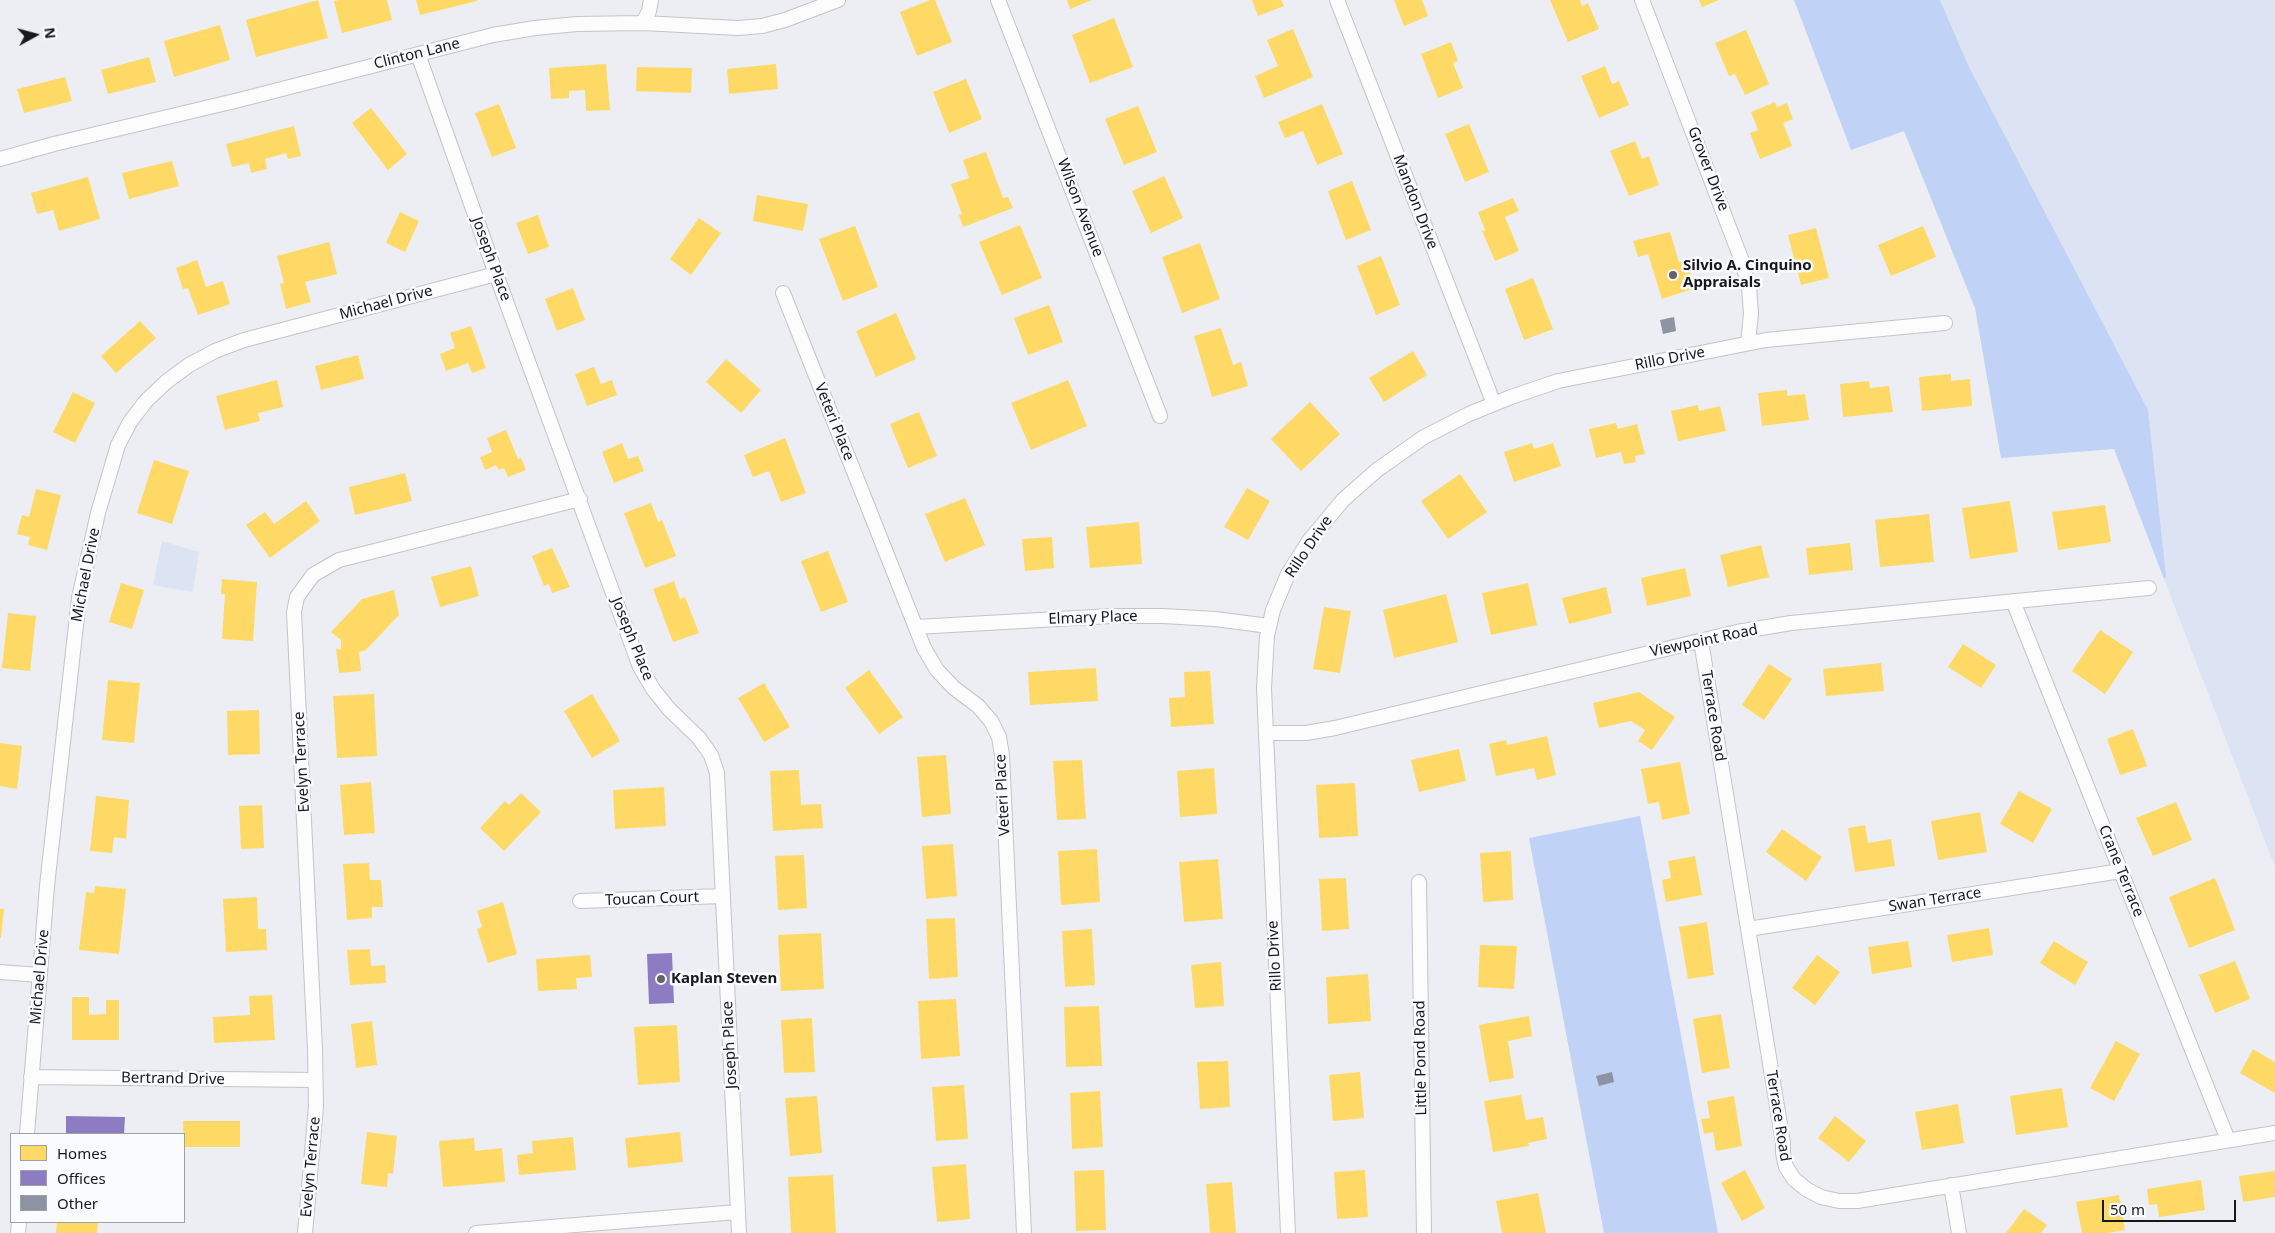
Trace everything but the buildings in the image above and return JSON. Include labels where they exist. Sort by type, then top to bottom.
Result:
[{"type":"street","points":[[643,23],[649,11],[651,0]]},
{"type":"street","name":"Clinton Lane","points":[[0,159],[493,35],[577,24],[643,23],[738,28],[762,26],[785,20],[838,0]]},
{"type":"street","name":"Wilson Avenue","points":[[998,0],[1160,416]]},
{"type":"street","name":"Mandon Drive","points":[[1337,0],[1494,404]]},
{"type":"street","name":"Grover Drive","points":[[1642,0],[1742,261],[1749,287],[1748,343]]},
{"type":"street","name":"Joseph Place","points":[[418,54],[496,274],[640,667],[652,689],[669,709],[699,738],[711,755],[714,764],[719,786],[739,1233]]},
{"type":"street","name":"Michael Drive","points":[[27,1133],[47,886],[79,598],[98,512],[118,445],[130,422],[146,401],[166,382],[189,365],[215,351],[244,340],[496,274]]},
{"type":"street","name":"Veteri Place","points":[[782,293],[924,648],[937,670],[954,688],[978,706],[990,721],[999,737],[1002,755],[1024,1233]]},
{"type":"street","name":"Rillo Drive","points":[[1288,1233],[1264,688],[1273,610],[1288,574],[1309,541],[1343,500],[1377,470],[1424,437],[1469,414],[1558,382],[1748,343],[1806,335],[1945,323]]},
{"type":"street","name":"Evelyn Terrace","points":[[305,1233],[316,1106],[294,612],[297,597],[313,575],[339,560],[580,499]]},
{"type":"street","name":"Viewpoint Road","points":[[1266,733],[1306,733],[1335,728],[1701,641],[1792,623],[2149,588]]},
{"type":"street","name":"Crane Terrace","points":[[2013,601],[2228,1140]]},
{"type":"street","name":"Elmary Place","points":[[916,627],[1111,616],[1215,619],[1270,626]]},
{"type":"street","name":"Terrace Road","points":[[1701,641],[1783,1143],[1782,1153],[1786,1167],[1794,1179],[1806,1189],[1821,1197],[1838,1201],[1857,1201],[2275,1133]]},
{"type":"street","name":"Swan Terrace","points":[[1748,929],[2121,871]]},
{"type":"street","name":"Little Pond Road","points":[[1419,882],[1424,1233]]},
{"type":"street","name":"Toucan Court","points":[[580,901],[723,896]]},
{"type":"street","points":[[0,972],[40,975]]},
{"type":"street","name":"Bertrand Drive","points":[[31,1077],[315,1080]]},
{"type":"street","points":[[1951,1185],[1959,1233]]},
{"type":"street","points":[[476,1233],[738,1212]]},
{"type":"shaded area","points":[[1794,0],[1940,0],[1969,67],[2148,410],[2166,577],[2164,579],[2114,449],[2001,458],[1975,308],[1904,131],[1851,150]]},
{"type":"shaded area","points":[[1940,0],[2275,0],[2275,867],[2164,579],[2166,577],[1969,67]]},
{"type":"shaded area","points":[[162,541],[199,552],[193,592],[153,585]]},
{"type":"shaded area","points":[[1640,816],[1718,1233],[1604,1233],[1529,838]]},
{"type":"place","name":"Silvio A. Cinquino Appraisals","points":[[1673,275]]},
{"type":"place","name":"Kaplan Steven","points":[[661,979]]}]
